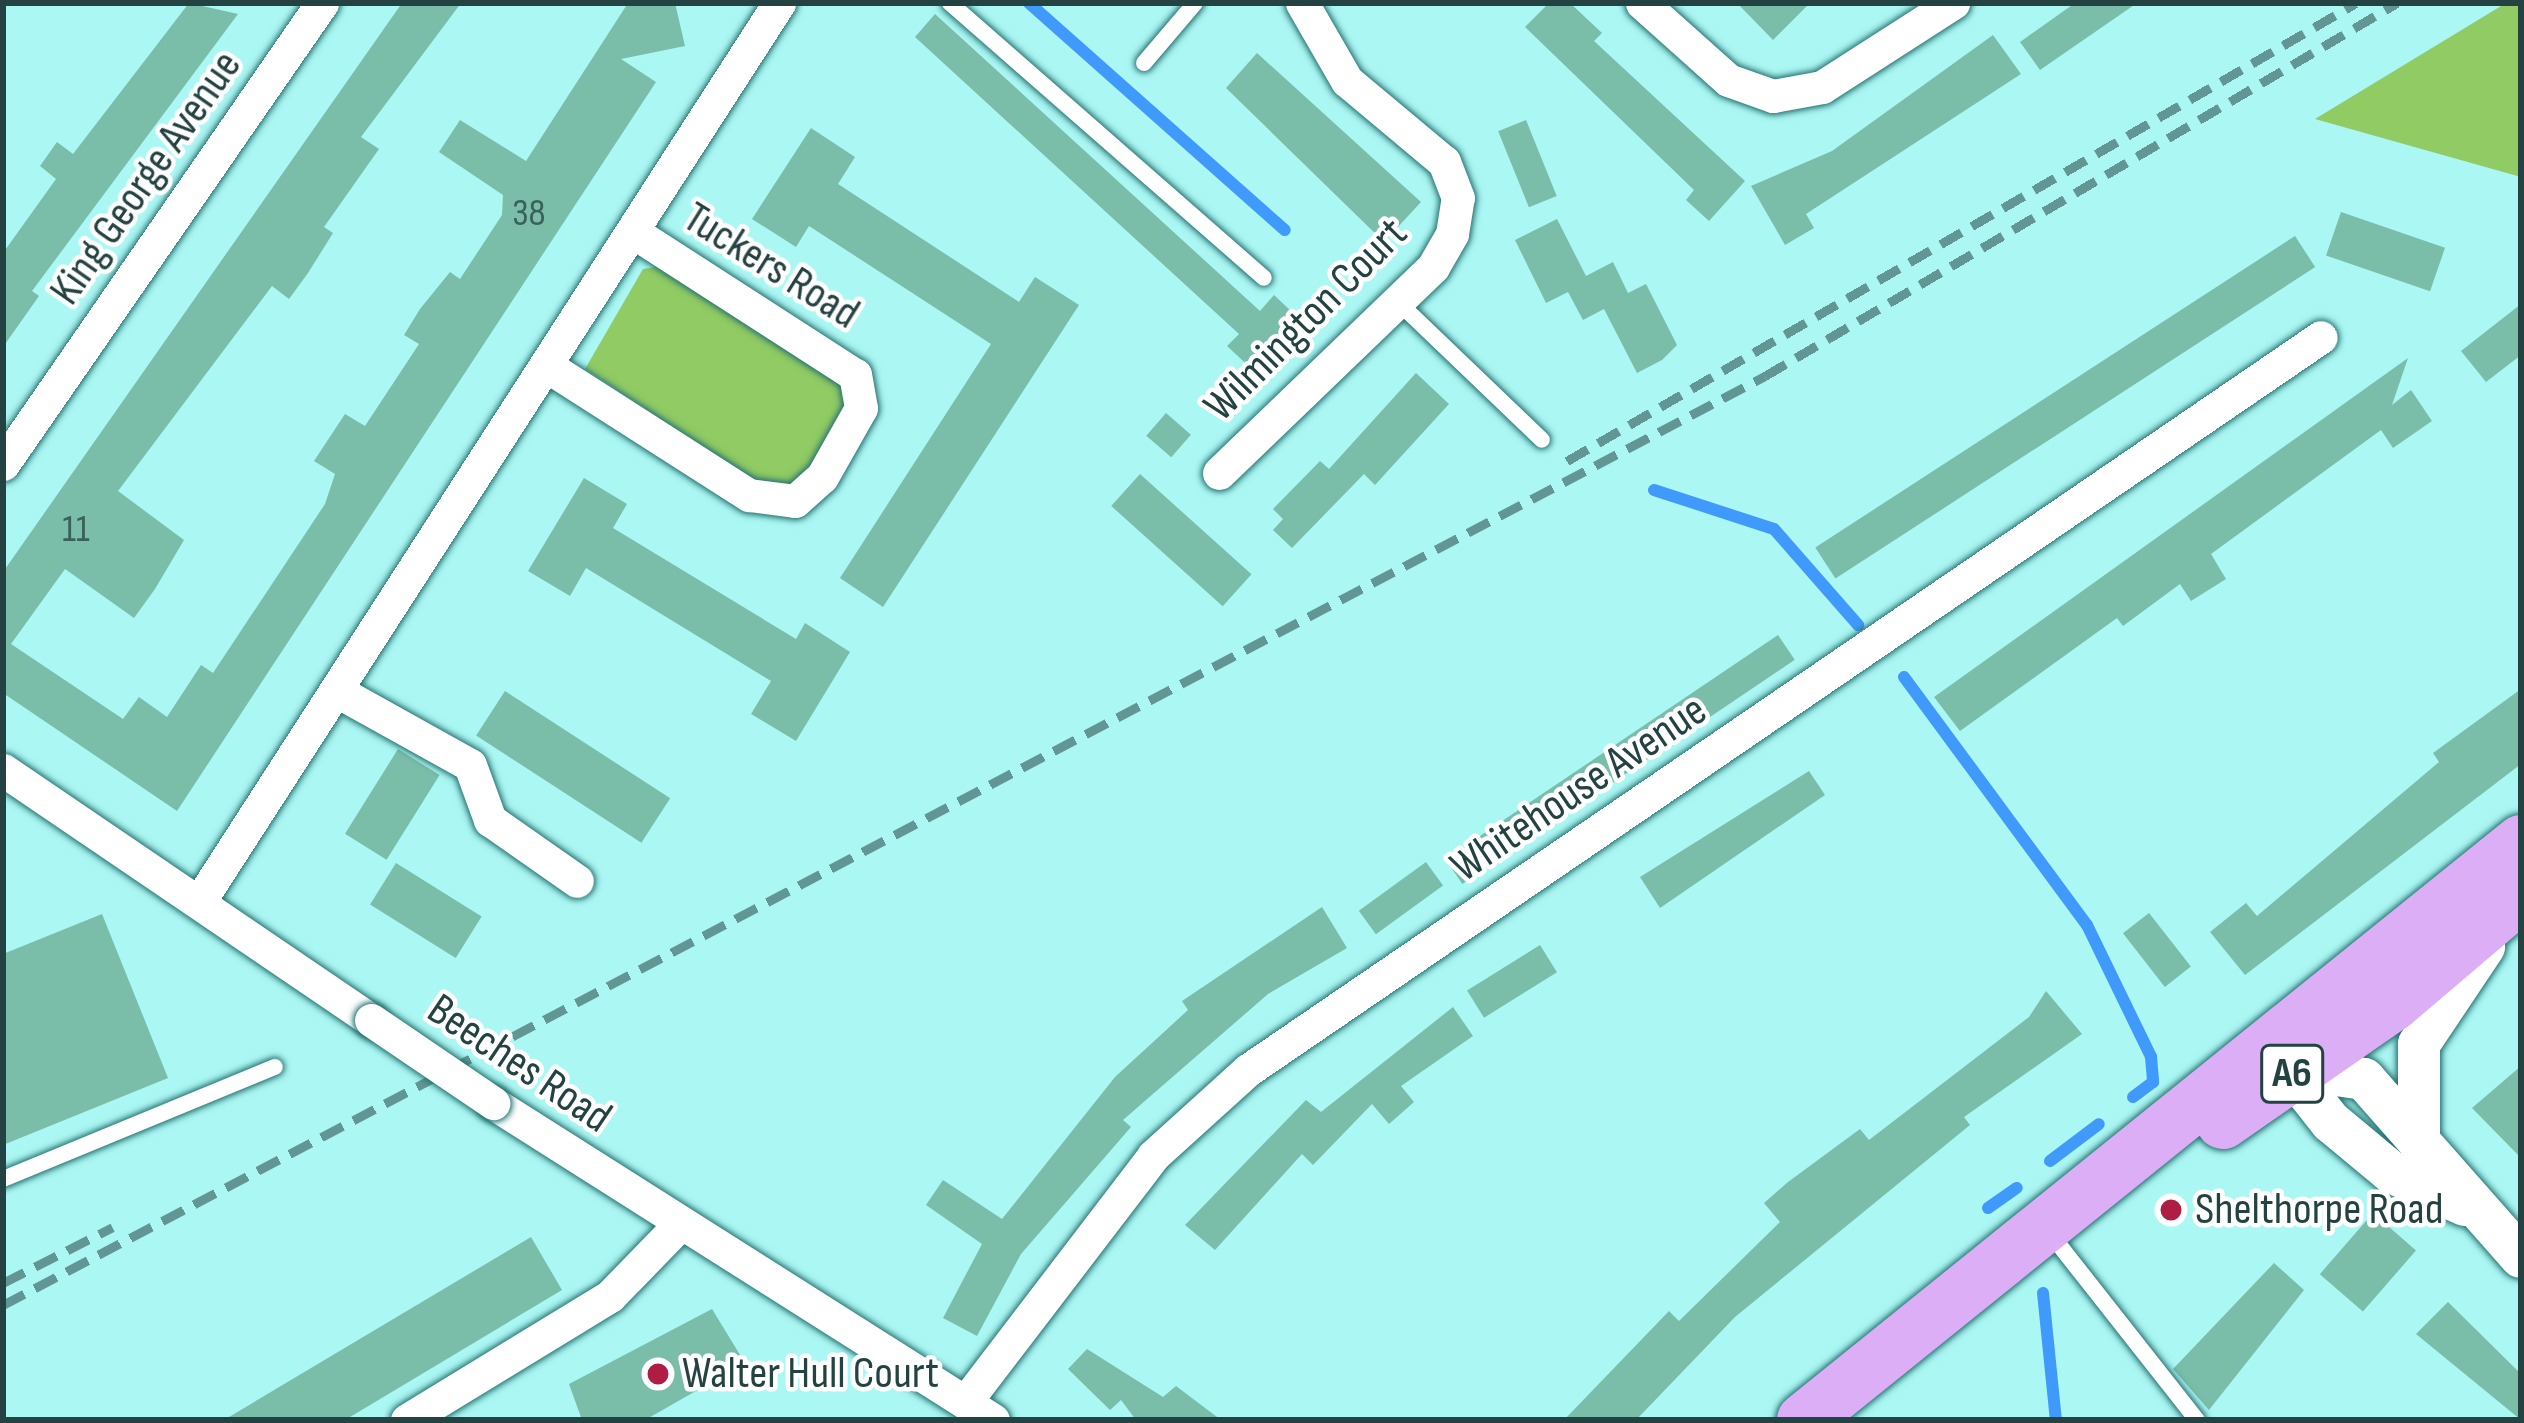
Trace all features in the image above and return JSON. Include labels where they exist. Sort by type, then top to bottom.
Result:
[{"type":"highway","name":"A6","points":[[1804,1420],[2046,1228],[2227,1099],[2311,1009],[2521,842]]},
{"type":"highway","name":"A6","points":[[2227,1099],[2301,1068],[2521,895]]},
{"type":"street","name":"King George Avenue","points":[[3,464],[322,3]]},
{"type":"street","name":"Tuckers Road","points":[[199,902],[779,3]]},
{"type":"street","name":"Wilmington Court","points":[[1219,473],[1432,267],[1458,198],[1444,162],[1347,81],[1302,3]]},
{"type":"street","points":[[1642,3],[1728,80],[1773,96],[1822,87],[1953,3]]},
{"type":"street","name":"Tuckers Road","points":[[547,366],[749,495],[795,501],[822,477],[861,408],[855,375],[634,232]]},
{"type":"street","name":"Whitehouse Avenue","points":[[980,1410],[1154,1156],[1247,1070],[2320,337]]},
{"type":"street","points":[[337,691],[470,765],[490,820],[578,881]]},
{"type":"street","name":"Beeches Road","points":[[3,770],[493,1103],[980,1410]]},
{"type":"street","points":[[2419,1133],[2419,1043],[2521,906]]},
{"type":"street","points":[[2311,1009],[2301,1068],[2331,1121],[2391,1172],[2466,1205]]},
{"type":"street","points":[[2301,1068],[2364,1078],[2419,1133],[2466,1205],[2521,1257]]},
{"type":"street","points":[[2227,1099],[2331,1121]]},
{"type":"street","points":[[407,1420],[610,1296],[680,1224]]},
{"type":"lane","points":[[950,3],[1264,278]]},
{"type":"lane","points":[[1144,63],[1196,3]]},
{"type":"lane","points":[[1396,300],[1542,440]]},
{"type":"lane","points":[[3,1179],[275,1067]]},
{"type":"lane","points":[[2046,1228],[2197,1420]]},
{"type":"green space","points":[[2506,3],[2521,3],[2521,177],[2315,119]]},
{"type":"green space","points":[[656,267],[840,380],[847,401],[811,471],[789,488],[760,484],[585,369],[643,269]]},
{"type":"building","points":[[189,3],[238,14],[32,291],[39,296],[3,347],[3,253],[56,179],[40,166],[57,142],[73,154]]},
{"type":"building","points":[[402,3],[461,3],[361,137],[379,149],[324,227],[333,233],[308,273],[289,299],[272,286],[118,491],[184,540],[155,589],[134,618],[65,569],[11,644],[123,719],[139,697],[167,717],[201,665],[213,673],[325,504],[335,474],[314,461],[345,414],[365,426],[419,344],[404,335],[420,309],[450,272],[460,279],[502,215],[503,195],[439,152],[460,120],[526,161],[628,3],[675,3],[685,46],[621,59],[656,82],[177,811],[3,693],[3,572]]},
{"type":"building","points":[[1549,3],[1570,3],[1602,33],[1594,41],[1745,181],[1709,221],[1686,200],[1694,190],[1525,27]]},
{"type":"building","points":[[1737,3],[1810,3],[1773,40]]},
{"type":"building","points":[[2075,3],[2137,3],[2040,70],[2020,42]]},
{"type":"building","points":[[935,14],[1260,311],[1274,295],[1311,330],[1256,373],[1227,346],[1239,334],[915,37]]},
{"type":"building","points":[[1993,35],[2021,74],[1806,214],[1814,228],[1785,245],[1751,186],[1832,151]]},
{"type":"building","points":[[1257,53],[1421,202],[1384,242],[1226,88]]},
{"type":"building","points":[[1526,120],[1557,196],[1529,207],[1498,131]]},
{"type":"building","points":[[811,128],[855,157],[838,184],[1019,302],[1035,277],[1079,305],[883,607],[840,578],[991,344],[809,226],[796,247],[752,219]]},
{"type":"building","points":[[2341,212],[2445,248],[2430,291],[2326,255]]},
{"type":"building","points":[[1557,219],[1586,276],[1613,262],[1628,293],[1646,284],[1677,345],[1662,360],[1637,373],[1604,309],[1583,320],[1568,292],[1546,303],[1515,240]]},
{"type":"building","points":[[2295,236],[2315,267],[1835,579],[1815,548]]},
{"type":"building","points":[[2521,304],[2521,355],[2486,382],[2461,351]]},
{"type":"building","points":[[2408,358],[2392,405],[2411,390],[2432,421],[2393,448],[2381,430],[2211,554],[2226,579],[2191,601],[2180,584],[2123,626],[2117,618],[1960,731],[1934,697]]},
{"type":"building","points":[[1416,373],[1449,404],[1375,485],[1364,474],[1292,548],[1273,530],[1283,519],[1273,509],[1320,461],[1329,469]]},
{"type":"building","points":[[1166,413],[1191,435],[1171,457],[1146,436]]},
{"type":"building","points":[[1140,474],[1251,574],[1223,606],[1111,506]]},
{"type":"building","points":[[584,478],[627,504],[613,528],[796,639],[805,623],[850,652],[796,741],[751,714],[771,681],[586,568],[570,596],[528,571]]},
{"type":"building","points":[[1778,635],[1795,660],[1462,884],[1446,859]]},
{"type":"building","points":[[2521,689],[2521,764],[2245,975],[2210,932],[2246,903],[2257,916],[2439,762],[2433,753]]},
{"type":"building","points":[[505,691],[670,798],[641,843],[476,735]]},
{"type":"building","points":[[398,749],[440,775],[387,860],[345,834]]},
{"type":"building","points":[[1809,771],[1825,795],[1660,908],[1640,877]]},
{"type":"building","points":[[1426,862],[1443,885],[1376,934],[1359,911]]},
{"type":"building","points":[[396,863],[482,917],[456,958],[370,905]]},
{"type":"building","points":[[1322,907],[1347,948],[1268,994],[1123,1120],[1131,1127],[1021,1254],[977,1336],[943,1318],[982,1244],[926,1205],[943,1180],[1002,1219],[1115,1077],[1188,1010],[1182,1001]]},
{"type":"building","points":[[2149,913],[2191,967],[2165,987],[2123,933]]},
{"type":"building","points":[[102,914],[168,1078],[3,1145],[3,954]]},
{"type":"building","points":[[1540,945],[1557,972],[1484,1018],[1467,991]]},
{"type":"building","points":[[2046,991],[2082,1034],[1964,1117],[1970,1125],[1735,1317],[1636,1420],[1564,1420],[1669,1311],[1679,1321],[1780,1222],[1764,1203],[1860,1129],[1869,1140],[2029,1017]]},
{"type":"building","points":[[1453,1007],[1473,1036],[1401,1086],[1414,1102],[1389,1124],[1372,1104],[1313,1165],[1302,1154],[1215,1250],[1185,1225],[1306,1100],[1321,1112]]},
{"type":"building","points":[[2521,1066],[2521,1158],[2472,1108]]},
{"type":"building","points":[[2373,1213],[2416,1250],[2363,1312],[2320,1274]]},
{"type":"building","points":[[531,1237],[562,1290],[345,1420],[224,1420]]},
{"type":"building","points":[[2274,1263],[2304,1290],[2209,1410],[2173,1369]]},
{"type":"building","points":[[2448,1302],[2521,1374],[2521,1420],[2416,1334]]},
{"type":"building","name":"Walter Hull Court","points":[[712,1309],[745,1363],[645,1420],[582,1420],[569,1384]]},
{"type":"building","points":[[1087,1349],[1163,1397],[1176,1386],[1221,1420],[1136,1420],[1121,1400],[1110,1410],[1068,1369]]},
{"type":"waterway","points":[[1029,3],[1285,230]]},
{"type":"waterway","points":[[1654,490],[1774,529],[1858,625]]},
{"type":"waterway","points":[[1904,677],[2087,925],[2151,1057],[2153,1082],[2133,1097]]},
{"type":"waterway","points":[[2050,1161],[2099,1124]]},
{"type":"waterway","points":[[1988,1208],[2017,1188]]},
{"type":"waterway","points":[[2043,1293],[2056,1420]]},
{"type":"railway","points":[[1567,461],[2356,3]]},
{"type":"railway","points":[[3,1305],[1765,376],[2397,3]]},
{"type":"railway","points":[[3,1283],[113,1227]]},
{"type":"place","name":"Shelthorpe Road","points":[[2171,1210]]},
{"type":"place","name":"Walter Hull Court","points":[[658,1374]]}]
